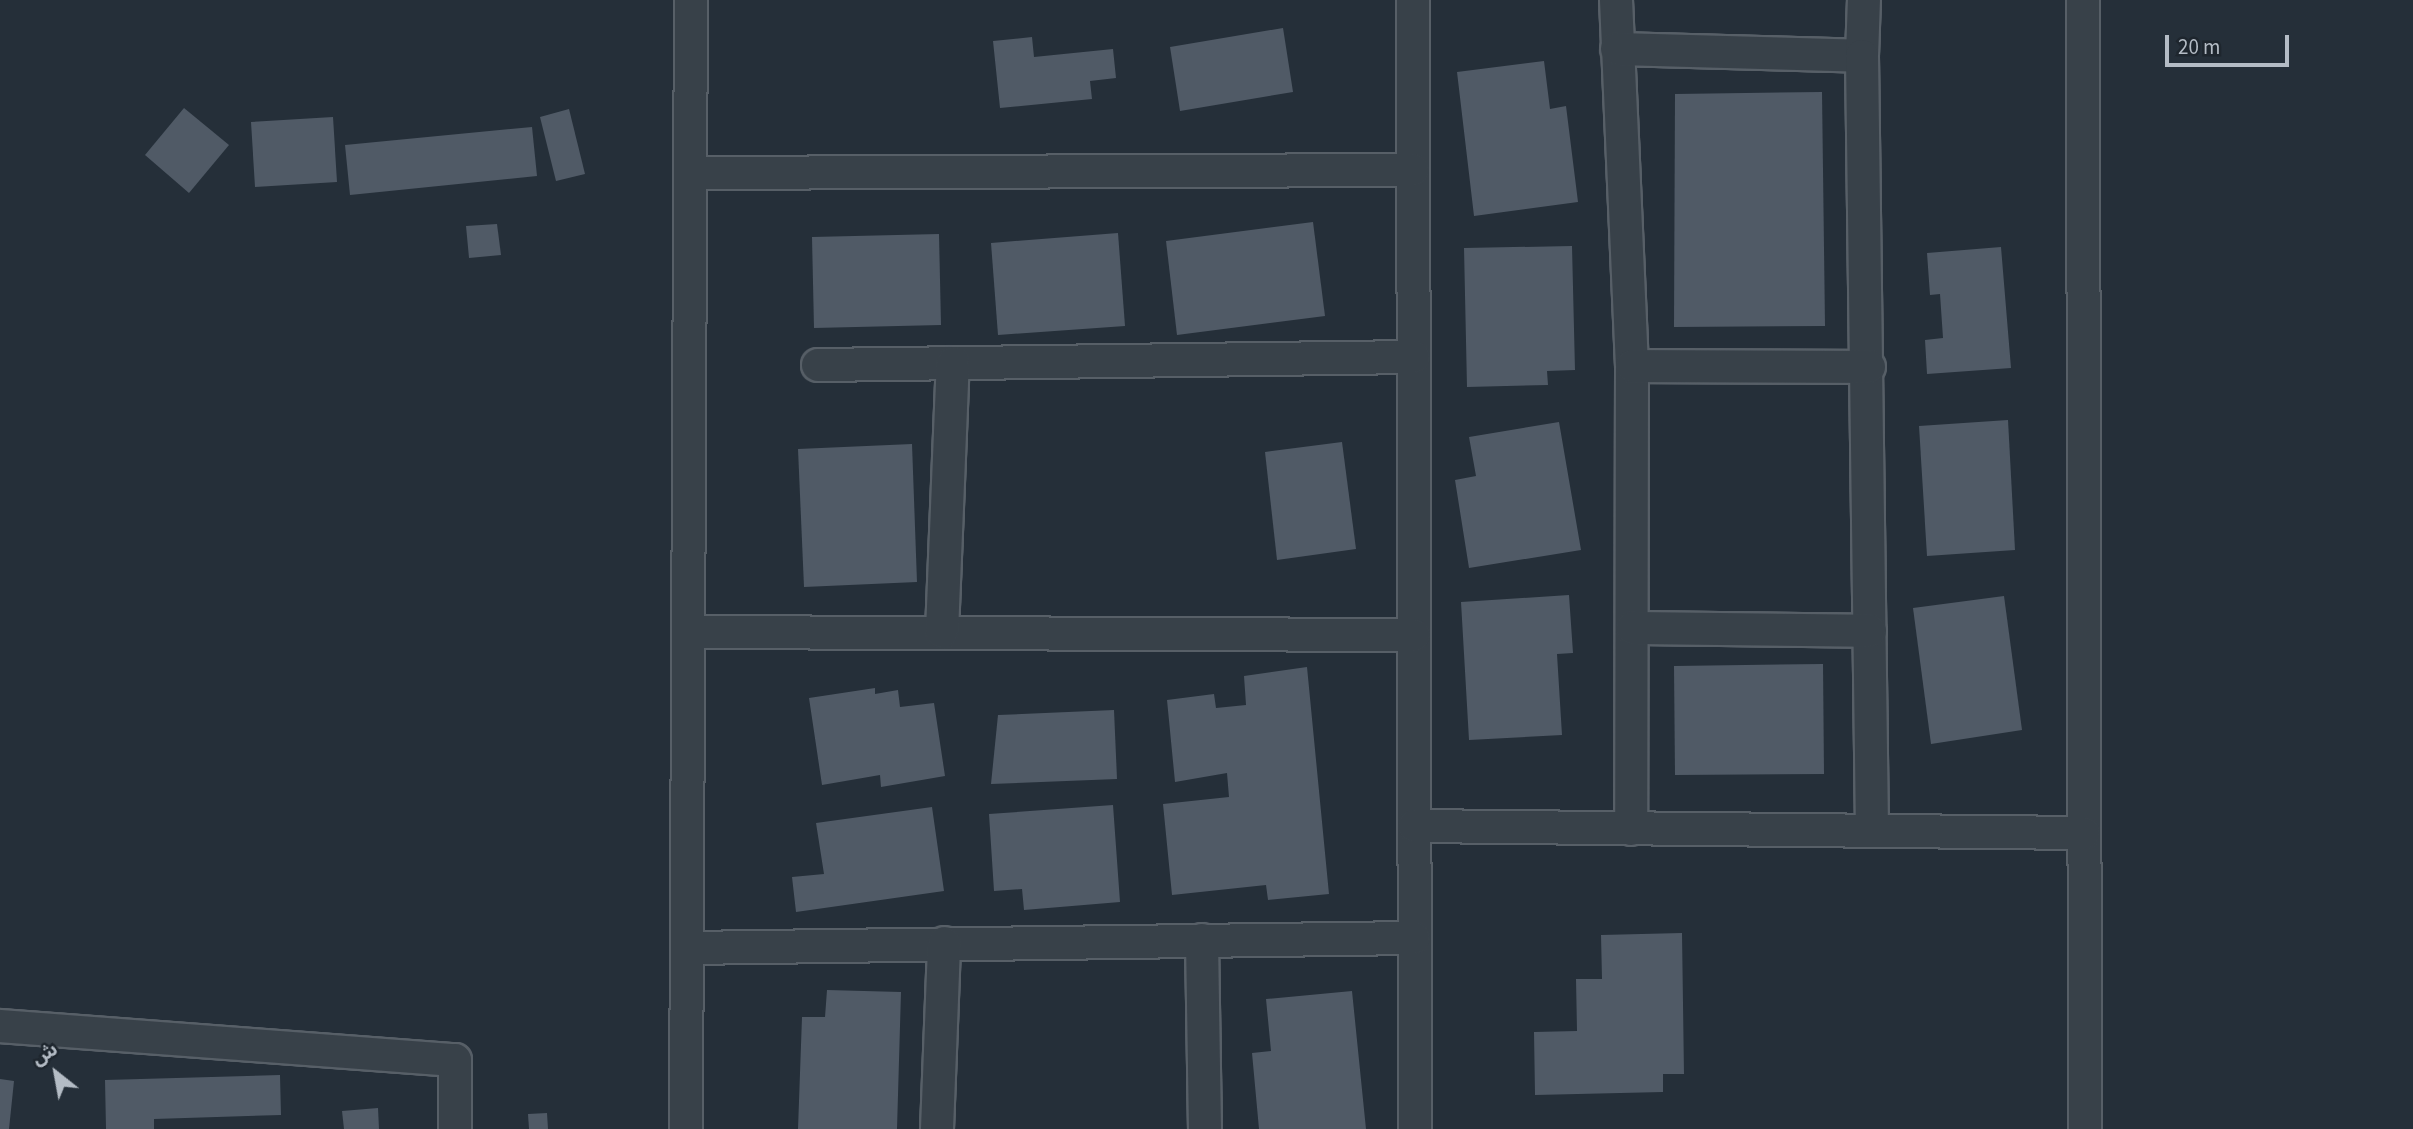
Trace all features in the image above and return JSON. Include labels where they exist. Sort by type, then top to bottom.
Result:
[{"type":"street","points":[[686,1129],[691,0]]},
{"type":"street","points":[[1413,0],[1415,1129]]},
{"type":"street","points":[[1616,0],[1632,366],[1631,829]]},
{"type":"street","points":[[1864,0],[1862,55],[1869,367],[1872,831]]},
{"type":"street","points":[[2083,0],[2084,1129]]},
{"type":"street","points":[[1617,49],[1862,55]]},
{"type":"street","points":[[691,173],[1413,170]]},
{"type":"street","points":[[818,365],[1414,357]]},
{"type":"street","points":[[942,632],[953,363]]},
{"type":"street","points":[[1632,366],[1869,367]]},
{"type":"street","points":[[1632,628],[1870,631]]},
{"type":"street","points":[[688,632],[1414,635]]},
{"type":"street","points":[[1414,826],[2084,833]]},
{"type":"street","points":[[687,948],[1414,938]]},
{"type":"street","points":[[1202,940],[1205,1129]]},
{"type":"street","points":[[937,1129],[944,943]]},
{"type":"street","points":[[0,1026],[456,1060],[455,1129]]},
{"type":"building","points":[[1283,28],[1293,92],[1180,111],[1170,47]]},
{"type":"building","points":[[1032,37],[1034,57],[1113,49],[1116,78],[1090,81],[1092,99],[1000,108],[993,41]]},
{"type":"building","points":[[1544,61],[1550,109],[1566,106],[1578,202],[1474,216],[1457,72]]},
{"type":"building","points":[[1822,92],[1825,326],[1674,327],[1675,94]]},
{"type":"building","points":[[184,108],[229,145],[189,193],[145,155]]},
{"type":"building","points":[[569,109],[585,174],[556,181],[540,117]]},
{"type":"building","points":[[333,117],[337,182],[255,187],[251,122]]},
{"type":"building","points":[[532,127],[537,176],[350,195],[345,145]]},
{"type":"building","points":[[1313,222],[1325,316],[1177,335],[1166,241]]},
{"type":"building","points":[[497,224],[501,255],[469,258],[466,226]]},
{"type":"building","points":[[1118,233],[1125,326],[998,335],[991,243]]},
{"type":"building","points":[[939,234],[941,325],[814,328],[812,237]]},
{"type":"building","points":[[1572,246],[1575,370],[1547,371],[1548,385],[1467,387],[1464,248]]},
{"type":"building","points":[[2001,247],[2011,368],[1927,374],[1925,340],[1943,338],[1940,294],[1930,295],[1927,253]]},
{"type":"building","points":[[2008,420],[2015,550],[1927,556],[1919,426]]},
{"type":"building","points":[[1559,422],[1581,550],[1469,568],[1455,480],[1476,476],[1469,437]]},
{"type":"building","points":[[1342,442],[1356,549],[1277,560],[1265,452]]},
{"type":"building","points":[[912,444],[917,582],[804,587],[798,449]]},
{"type":"building","points":[[1569,595],[1573,653],[1557,654],[1562,735],[1469,740],[1461,602]]},
{"type":"building","points":[[2004,596],[2022,730],[1931,744],[1913,608]]},
{"type":"building","points":[[1823,664],[1824,774],[1675,775],[1674,666]]},
{"type":"building","points":[[1307,667],[1329,894],[1268,900],[1266,885],[1172,895],[1163,804],[1229,797],[1227,773],[1175,782],[1167,700],[1214,694],[1216,708],[1246,705],[1244,676]]},
{"type":"building","points":[[875,688],[875,694],[898,690],[900,707],[934,703],[945,776],[881,787],[880,775],[822,785],[809,698]]},
{"type":"building","points":[[1114,710],[1117,779],[991,784],[998,715]]},
{"type":"building","points":[[1113,805],[1120,902],[1024,910],[1022,889],[994,891],[989,814]]},
{"type":"building","points":[[932,807],[944,891],[796,912],[792,877],[824,874],[816,823]]},
{"type":"building","points":[[1682,933],[1684,1074],[1663,1074],[1663,1092],[1535,1095],[1534,1032],[1577,1031],[1576,979],[1602,979],[1601,935]]},
{"type":"building","points":[[827,990],[901,992],[897,1129],[798,1129],[802,1017],[825,1017]]},
{"type":"building","points":[[1352,991],[1366,1129],[1259,1129],[1252,1053],[1271,1051],[1266,999]]},
{"type":"building","points":[[280,1075],[281,1115],[154,1119],[154,1129],[106,1129],[105,1080]]},
{"type":"building","points":[[0,1079],[14,1081],[9,1129],[0,1129]]},
{"type":"building","points":[[378,1108],[379,1129],[344,1129],[342,1111]]},
{"type":"building","points":[[547,1113],[548,1129],[529,1129],[528,1114]]}]
